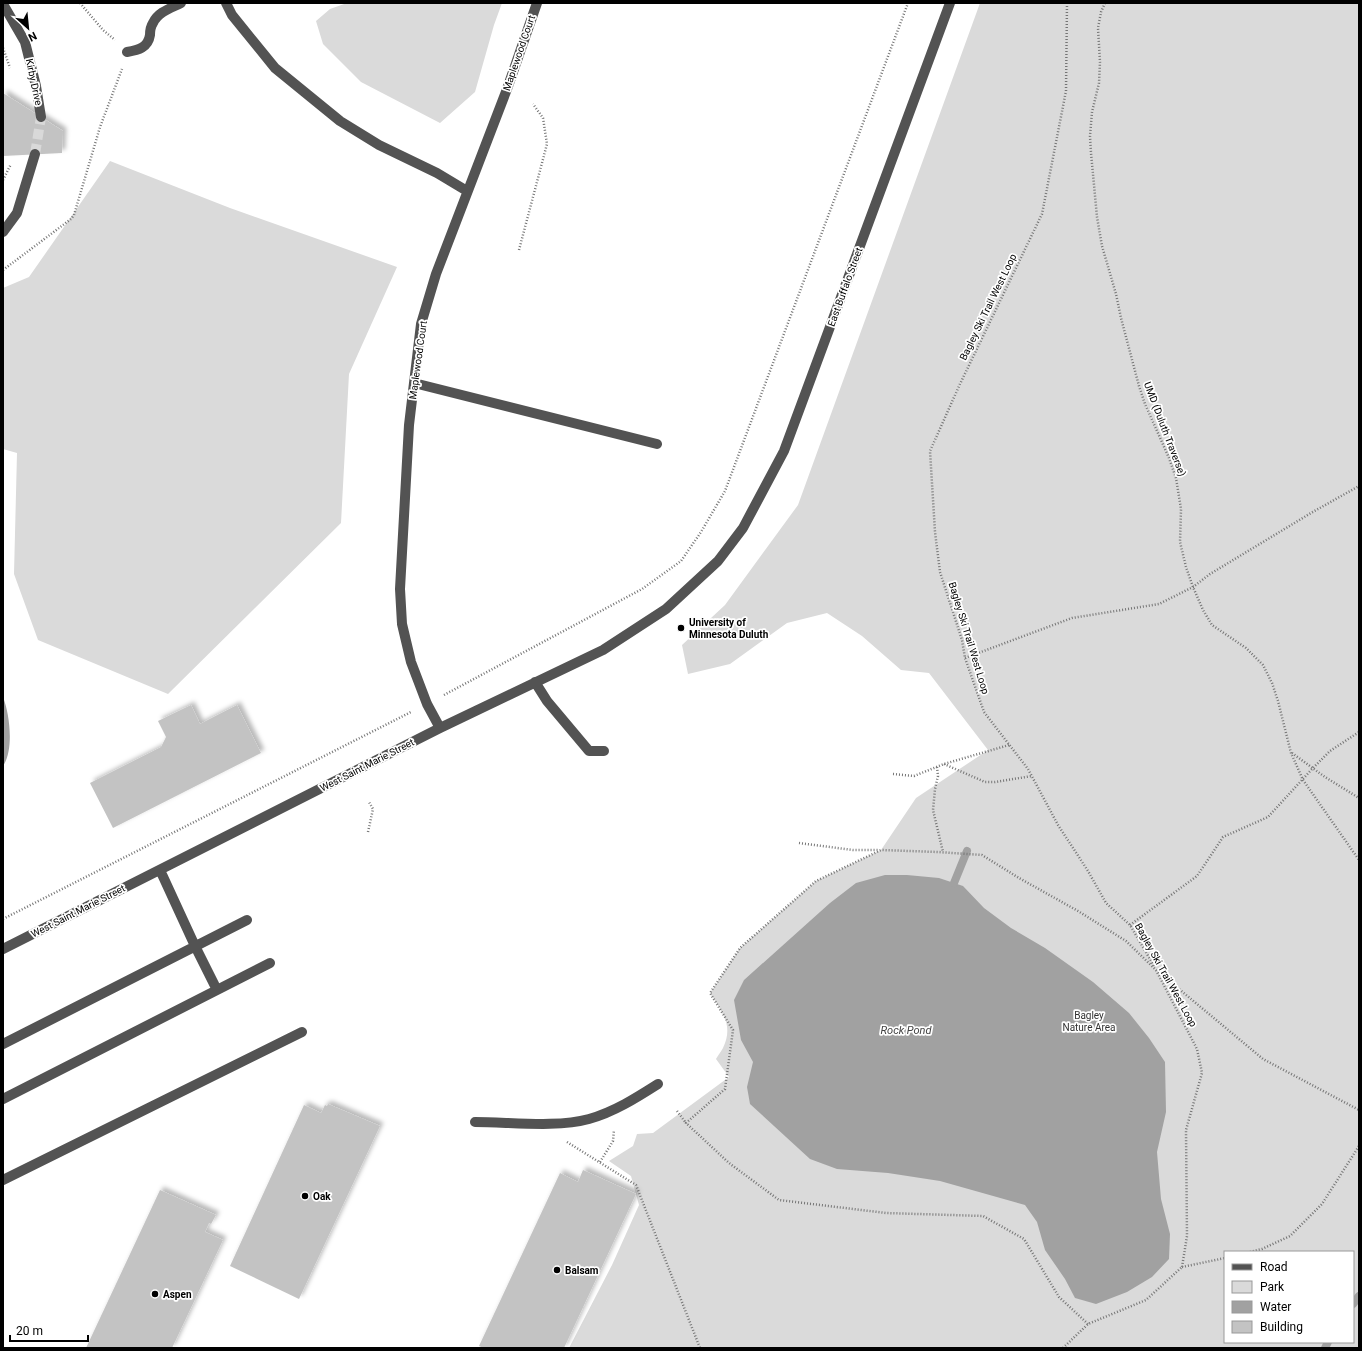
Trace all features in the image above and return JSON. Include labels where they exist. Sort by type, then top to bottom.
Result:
[{"type":"street","points":[[127,52],[141,49],[149,40],[153,22],[160,14],[180,3]]},
{"type":"street","points":[[226,3],[232,15],[275,68],[340,121],[379,145],[467,190]]},
{"type":"street","name":"Maplewood Court","points":[[440,728],[427,704],[411,662],[402,624],[400,589],[409,425],[421,324],[436,274],[507,89],[537,3]]},
{"type":"street","name":"East Buffalo Street","points":[[718,561],[743,528],[784,451],[950,3]]},
{"type":"street","name":"Kirby Drive","points":[[3,4],[25,42],[36,86],[41,117]]},
{"type":"street","points":[[3,232],[17,213],[35,154]]},
{"type":"street","points":[[414,383],[658,444]]},
{"type":"street","name":"West Saint Marie Street","points":[[3,949],[440,728],[603,650],[666,610],[718,561]]},
{"type":"street","points":[[535,682],[547,701],[590,751],[604,751]]},
{"type":"street","points":[[160,870],[217,990]]},
{"type":"street","points":[[3,1044],[247,920]]},
{"type":"street","points":[[3,1098],[270,963]]},
{"type":"street","points":[[3,1180],[302,1032]]},
{"type":"street","points":[[475,1122],[562,1124],[589,1119],[631,1102],[658,1084]]},
{"type":"path","points":[[3,270],[71,219],[74,215],[100,127],[126,59],[127,52],[103,30],[80,3]]},
{"type":"path","points":[[3,919],[507,662],[642,589],[681,561],[701,532],[725,491],[908,3]]},
{"type":"path","name":"Bagley Ski Trail West Loop","points":[[1067,3],[1066,91],[1042,214],[960,384],[930,451],[935,532],[940,572],[962,640],[965,658],[984,712],[1028,768],[1058,825],[1088,871],[1106,903],[1130,925],[1197,1049],[1202,1073],[1186,1130],[1187,1236],[1182,1267]]},
{"type":"path","name":"UMD (Duluth Traverse)","points":[[1106,3],[1101,12],[1098,28],[1100,62],[1099,83],[1092,112],[1090,136],[1100,238],[1116,294],[1139,386],[1176,478],[1180,509],[1180,542],[1192,587],[1212,625],[1246,648],[1263,665],[1272,683],[1291,753],[1303,780],[1359,860]]},
{"type":"path","points":[[519,250],[547,144],[543,118],[533,104]]},
{"type":"path","points":[[3,180],[13,160]]},
{"type":"path","points":[[965,658],[1072,618],[1159,604],[1192,587],[1210,574],[1304,517],[1359,486]]},
{"type":"path","points":[[1130,925],[1197,876],[1223,837],[1268,817],[1303,780],[1312,768],[1330,751],[1359,732]]},
{"type":"path","points":[[893,774],[914,776],[937,766],[1009,744]]},
{"type":"path","points":[[1291,753],[1359,798]]},
{"type":"path","points":[[944,764],[985,782],[995,782],[1032,776]]},
{"type":"path","points":[[937,766],[938,776],[933,810],[943,852]]},
{"type":"path","points":[[368,832],[373,808],[369,802]]},
{"type":"path","points":[[799,843],[853,850],[943,852],[982,855],[1019,878],[1078,910],[1126,941],[1155,969],[1263,1059],[1359,1110]]},
{"type":"path","points":[[686,1123],[725,1089],[733,1030],[710,993],[740,948],[816,881],[881,850]]},
{"type":"path","points":[[677,1111],[686,1123],[729,1163],[779,1200],[886,1213],[983,1216],[1024,1239],[1059,1297],[1088,1324]]},
{"type":"path","points":[[600,1162],[613,1141],[614,1127]]},
{"type":"path","points":[[566,1142],[636,1185],[700,1348]]},
{"type":"path","points":[[1254,1251],[1262,1249],[1290,1236],[1322,1204],[1359,1146]]},
{"type":"path","points":[[1063,1348],[1088,1324],[1146,1300],[1182,1267],[1224,1258]]},
{"type":"green space","points":[[347,3],[502,3],[494,25],[475,92],[440,123],[361,82],[323,44],[316,21],[330,9]]},
{"type":"green space","name":"Bagley Nature Area","points":[[980,3],[1359,3],[1359,1348],[569,1348],[612,1265],[639,1205],[631,1176],[609,1161],[633,1146],[637,1134],[653,1133],[729,1077],[716,1059],[726,1040],[727,1026],[722,1013],[710,993],[740,948],[816,881],[881,850],[916,798],[988,750],[929,673],[901,670],[862,636],[827,613],[787,623],[730,664],[688,674],[682,645],[725,605],[798,505]]},
{"type":"green space","points":[[110,161],[230,208],[397,267],[349,374],[341,523],[168,694],[38,640],[14,574],[17,453],[3,449],[3,288],[29,277]]},
{"type":"water","points":[[3,697],[8,713],[10,742],[9,751],[3,766]]},
{"type":"water","name":"Rock Pond","points":[[885,875],[907,875],[939,878],[963,886],[984,908],[1011,928],[1045,948],[1093,982],[1129,1013],[1149,1038],[1165,1062],[1166,1112],[1157,1152],[1161,1199],[1170,1234],[1169,1259],[1152,1277],[1127,1292],[1096,1304],[1075,1298],[1065,1279],[1045,1250],[1037,1222],[1025,1205],[940,1181],[888,1173],[837,1169],[810,1159],[750,1104],[747,1087],[753,1062],[741,1040],[734,1000],[744,980],[830,903],[856,883]]},
{"type":"building","points":[[3,93],[63,131],[62,153],[3,156]]},
{"type":"building","points":[[191,705],[200,724],[237,705],[261,753],[113,828],[90,783],[161,747],[166,737],[158,721]]},
{"type":"building","name":"Oak","points":[[328,1104],[380,1126],[299,1299],[230,1266],[304,1105],[321,1113],[325,1105],[327,1106]]},
{"type":"building","name":"Balsam","points":[[583,1170],[636,1194],[564,1348],[483,1348],[479,1346],[560,1173],[578,1182]]},
{"type":"building","name":"Aspen","points":[[160,1190],[216,1215],[211,1224],[209,1223],[205,1232],[223,1240],[172,1348],[86,1348]]},
{"type":"waterway","points":[[954,883],[967,851]]},
{"type":"waterway","points":[[1354,1303],[1359,1296]]},
{"type":"waterway","points":[[1325,1348],[1328,1343]]},
{"type":"tunnel","points":[[35,154],[41,117]]},
{"type":"place","name":"University of Minnesota Duluth","points":[[681,628]]},
{"type":"place","name":"Oak","points":[[305,1196]]},
{"type":"place","name":"Balsam","points":[[557,1270]]},
{"type":"place","name":"Aspen","points":[[155,1294]]}]
